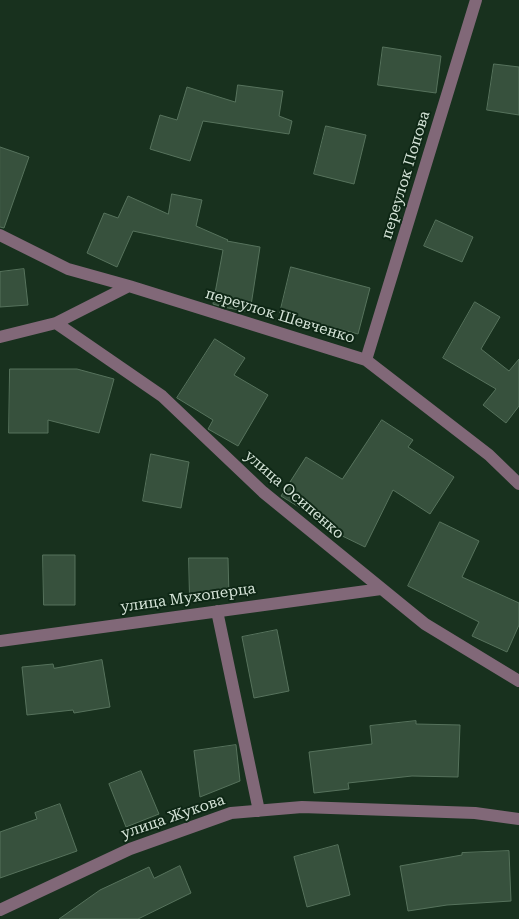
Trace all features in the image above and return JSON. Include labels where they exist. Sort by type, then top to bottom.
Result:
[{"type":"street","name":"переулок Попова","points":[[366,360],[476,0]]},
{"type":"street","name":"переулок Шевченко","points":[[0,235],[68,269],[129,286],[366,360],[490,455],[519,484]]},
{"type":"street","points":[[0,337],[56,323],[129,286]]},
{"type":"street","name":"улица Осипенко","points":[[56,323],[162,396],[264,492],[425,624],[519,681]]},
{"type":"street","name":"улица Мухоперца","points":[[0,640],[381,588]]},
{"type":"street","points":[[218,611],[259,810]]},
{"type":"street","name":"улица Жукова","points":[[0,910],[130,849],[231,813],[302,806],[475,813],[519,820]]},
{"type":"building","points":[[383,47],[441,56],[436,93],[378,85]]},
{"type":"building","points":[[494,64],[519,67],[519,115],[487,110]]},
{"type":"building","points":[[238,85],[283,91],[279,116],[292,121],[289,134],[203,121],[190,161],[150,149],[160,115],[177,120],[187,87],[235,102]]},
{"type":"building","points":[[326,126],[366,135],[354,184],[314,174]]},
{"type":"building","points":[[0,147],[29,157],[4,228],[0,227]]},
{"type":"building","points":[[172,194],[202,200],[196,226],[227,241],[260,247],[250,312],[213,304],[223,250],[133,231],[117,267],[87,253],[104,213],[118,218],[128,196],[168,214]]},
{"type":"building","points":[[436,220],[473,237],[462,262],[424,246]]},
{"type":"building","points":[[291,267],[370,288],[358,334],[280,313]]},
{"type":"building","points":[[24,269],[28,305],[0,307],[0,272]]},
{"type":"building","points":[[475,302],[500,317],[481,349],[509,371],[519,359],[519,406],[506,423],[483,405],[496,389],[443,358]]},
{"type":"building","points":[[215,339],[245,358],[234,375],[268,395],[238,446],[208,429],[213,420],[177,398]]},
{"type":"building","points":[[10,369],[77,369],[114,379],[99,433],[48,420],[48,433],[9,433]]},
{"type":"building","points":[[382,420],[413,440],[408,447],[454,477],[430,514],[393,490],[365,547],[332,531],[333,528],[281,496],[306,457],[342,479]]},
{"type":"building","points":[[151,454],[189,462],[181,508],[143,501]]},
{"type":"building","points":[[440,522],[479,541],[462,577],[519,603],[519,625],[507,652],[472,636],[479,622],[408,586]]},
{"type":"building","points":[[43,555],[75,555],[75,605],[44,605]]},
{"type":"building","points":[[189,558],[228,558],[229,598],[190,599]]},
{"type":"building","points":[[277,630],[289,691],[254,698],[242,637]]},
{"type":"building","points":[[102,660],[110,707],[74,713],[73,710],[27,715],[22,667],[53,664],[54,668]]},
{"type":"building","points":[[416,721],[416,724],[460,725],[458,777],[412,776],[348,783],[349,789],[314,793],[309,752],[372,744],[370,726]]},
{"type":"building","points":[[236,745],[240,781],[200,797],[194,751]]},
{"type":"building","points":[[141,771],[159,814],[126,827],[109,784]]},
{"type":"building","points":[[60,804],[77,851],[0,878],[0,832],[37,819],[35,813]]},
{"type":"building","points":[[338,845],[350,895],[307,907],[294,857]]},
{"type":"building","points":[[509,851],[511,901],[447,905],[408,911],[400,866],[462,855],[462,853]]},
{"type":"building","points":[[180,866],[191,893],[138,919],[59,919],[100,890],[149,867],[154,878]]}]
